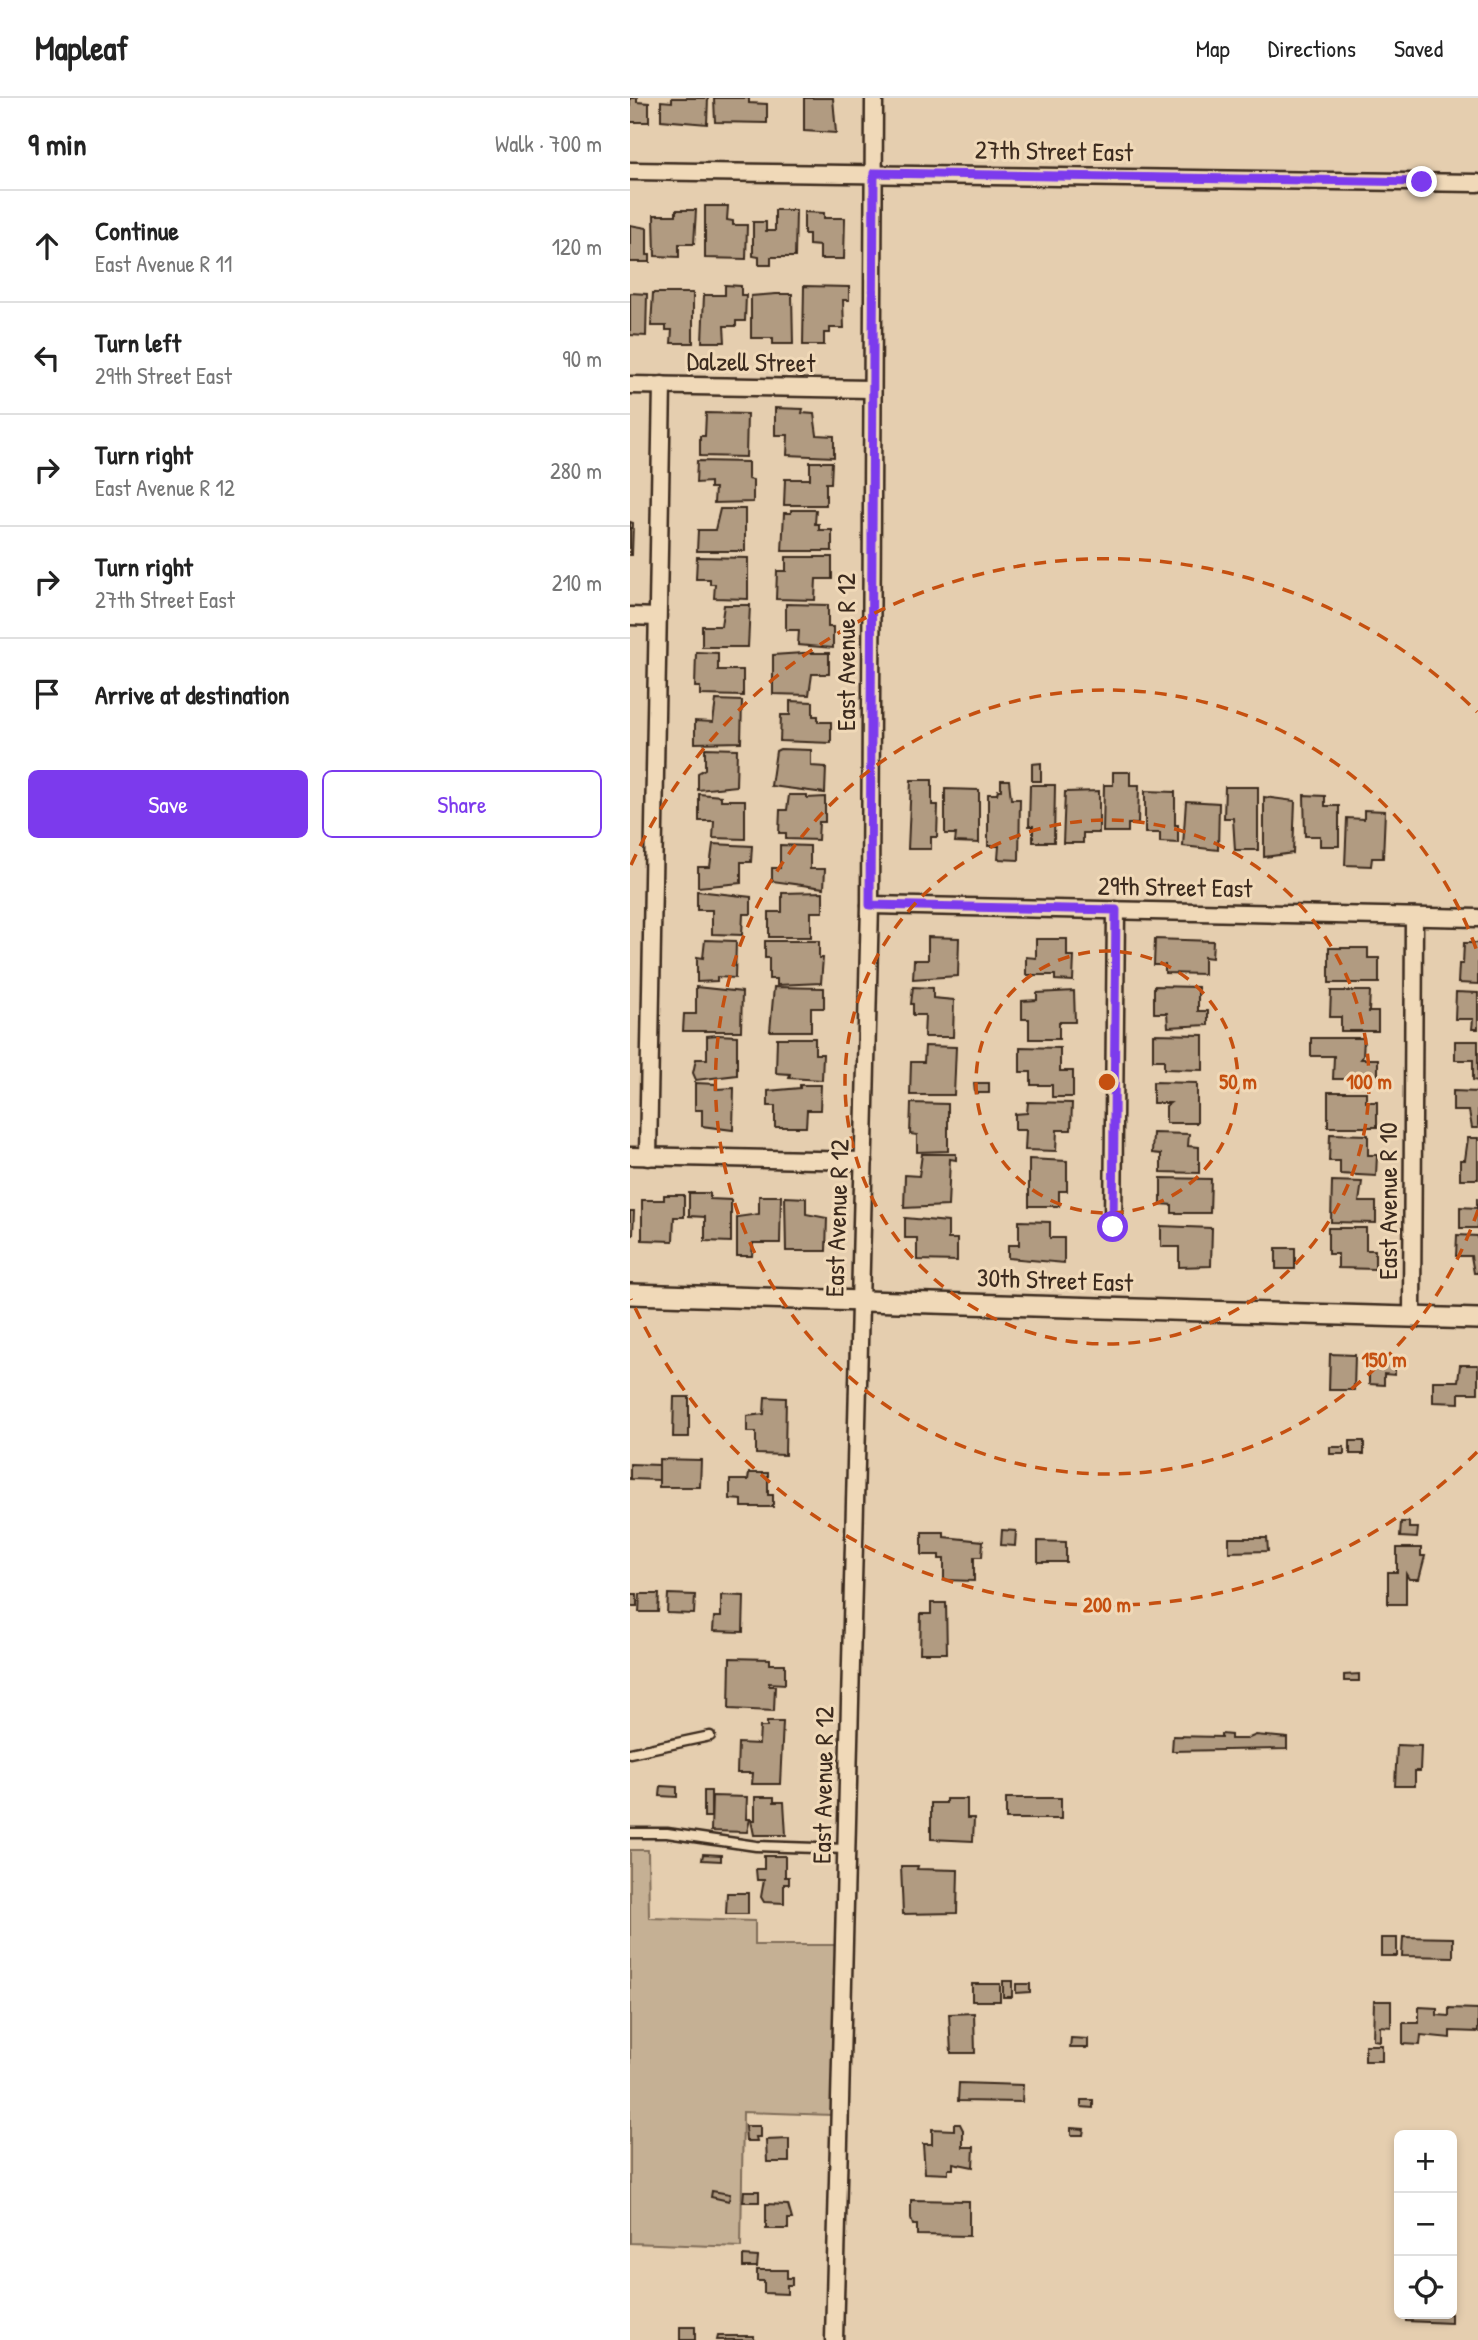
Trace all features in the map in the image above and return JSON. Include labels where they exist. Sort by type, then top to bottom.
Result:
[{"type":"street","name":"East Avenue R 12","points":[[834,2340],[870,905],[874,98]]},
{"type":"street","name":"27th Street East","points":[[630,171],[1478,183]]},
{"type":"street","name":"Dalzell Street","points":[[630,385],[871,389]]},
{"type":"street","points":[[648,1157],[662,386]]},
{"type":"street","points":[[630,616],[657,617]]},
{"type":"street","name":"29th Street East","points":[[870,905],[1478,918]]},
{"type":"street","points":[[1113,1227],[1116,910]]},
{"type":"street","name":"East Avenue R 10","points":[[1412,1317],[1414,917]]},
{"type":"street","points":[[630,1156],[864,1161]]},
{"type":"street","name":"30th Street East","points":[[630,1294],[1478,1319]]},
{"type":"lane","points":[[630,1753],[710,1737]]},
{"type":"lane","points":[[630,1833],[667,1833],[756,1846],[846,1849]]},
{"type":"shaded area","points":[[630,1850],[648,1850],[649,1918],[755,1921],[755,1945],[836,1945],[832,2115],[743,2112],[741,2247],[630,2243]]},
{"type":"building","points":[[630,98],[649,103],[649,122],[630,122]]},
{"type":"building","points":[[672,98],[708,98],[707,124],[661,120],[661,101],[672,102]]},
{"type":"building","points":[[714,98],[749,98],[749,103],[767,104],[767,123],[715,122]]},
{"type":"building","points":[[804,98],[833,98],[836,133],[804,131]]},
{"type":"building","points":[[705,206],[728,206],[727,220],[733,221],[733,225],[747,225],[746,259],[705,258]]},
{"type":"building","points":[[676,210],[696,210],[694,244],[679,244],[679,257],[655,256],[654,215],[676,215]]},
{"type":"building","points":[[775,210],[796,210],[795,257],[771,257],[771,265],[759,265],[759,257],[753,256],[753,222],[766,222],[766,231],[775,231]]},
{"type":"building","points":[[804,212],[824,213],[824,218],[845,218],[844,259],[820,259],[820,246],[809,245],[809,234],[804,234]]},
{"type":"building","points":[[630,225],[647,228],[647,255],[650,255],[650,262],[630,262]]},
{"type":"building","points":[[725,285],[741,286],[741,295],[746,295],[745,321],[736,321],[736,326],[724,326],[725,342],[702,342],[704,295],[725,295]]},
{"type":"building","points":[[804,286],[849,287],[849,300],[843,300],[844,328],[830,328],[830,333],[824,333],[824,345],[803,345]]},
{"type":"building","points":[[630,293],[647,294],[646,336],[630,335]]},
{"type":"building","points":[[653,293],[693,293],[693,343],[671,343],[672,330],[666,330],[666,326],[651,326]]},
{"type":"building","points":[[792,294],[793,344],[773,344],[773,338],[751,338],[751,296]]},
{"type":"building","points":[[775,408],[803,409],[802,413],[814,414],[817,435],[834,436],[834,457],[787,455],[788,435],[775,435]]},
{"type":"building","points":[[706,413],[747,414],[746,457],[700,456],[700,436],[705,436]]},
{"type":"building","points":[[697,461],[748,462],[748,479],[753,480],[753,502],[714,503],[715,488],[710,488],[710,482],[696,483]]},
{"type":"building","points":[[810,462],[832,462],[831,483],[826,483],[826,505],[784,505],[785,479],[810,479]]},
{"type":"building","points":[[720,509],[745,509],[745,551],[697,551],[698,530],[715,530]]},
{"type":"building","points":[[791,510],[816,510],[815,524],[819,524],[819,530],[832,530],[832,551],[782,551],[784,513],[791,513]]},
{"type":"building","points":[[630,522],[633,523],[632,555],[630,555]]},
{"type":"building","points":[[697,557],[748,558],[748,599],[714,598],[715,584],[710,584],[710,579],[696,579]]},
{"type":"building","points":[[786,557],[832,557],[832,579],[816,579],[815,600],[776,599],[777,571],[786,571]]},
{"type":"building","points":[[786,604],[828,605],[828,627],[833,627],[833,648],[798,645],[799,630],[786,630]]},
{"type":"building","points":[[724,605],[750,605],[748,647],[702,647],[702,626],[721,626]]},
{"type":"building","points":[[696,652],[718,653],[718,670],[743,670],[743,696],[700,695],[700,687],[695,687]]},
{"type":"building","points":[[829,653],[829,674],[812,674],[809,695],[773,694],[773,655]]},
{"type":"building","points":[[716,700],[742,701],[741,742],[695,743],[695,721],[713,722]]},
{"type":"building","points":[[790,701],[813,702],[813,716],[818,716],[818,722],[831,722],[831,743],[780,741],[781,715],[790,715]]},
{"type":"building","points":[[705,748],[737,749],[736,786],[698,790],[698,773],[705,769]]},
{"type":"building","points":[[811,750],[811,766],[826,767],[825,793],[771,786],[776,751]]},
{"type":"building","points":[[1041,763],[1041,781],[1032,781],[1032,764]]},
{"type":"building","points":[[1113,772],[1130,772],[1130,785],[1139,785],[1138,824],[1128,824],[1128,832],[1103,832],[1104,785],[1113,785]]},
{"type":"building","points":[[911,780],[932,780],[932,805],[938,805],[937,837],[931,837],[931,849],[908,849]]},
{"type":"building","points":[[1001,780],[1009,780],[1011,799],[1020,799],[1019,860],[998,859],[999,846],[988,846],[988,794],[997,794],[998,790],[1001,790]]},
{"type":"building","points":[[1030,785],[1055,785],[1054,842],[1033,842],[1033,826],[1029,826]]},
{"type":"building","points":[[1225,787],[1258,787],[1258,850],[1235,850],[1233,818],[1224,818]]},
{"type":"building","points":[[945,789],[979,790],[979,843],[955,842],[956,834],[945,834]]},
{"type":"building","points":[[1099,791],[1099,833],[1083,833],[1083,843],[1063,843],[1065,792]]},
{"type":"building","points":[[1145,791],[1175,792],[1178,843],[1160,842],[1160,833],[1145,833]]},
{"type":"building","points":[[699,794],[721,796],[721,800],[745,800],[745,839],[713,838],[714,821],[699,821]]},
{"type":"building","points":[[789,795],[825,797],[825,822],[819,822],[818,840],[786,839],[786,833],[779,833],[780,810],[787,810]]},
{"type":"building","points":[[1304,795],[1325,796],[1325,806],[1339,806],[1339,846],[1320,846],[1320,836],[1305,836]]},
{"type":"building","points":[[1264,797],[1295,801],[1293,853],[1264,857]]},
{"type":"building","points":[[1186,801],[1219,803],[1218,850],[1183,846]]},
{"type":"building","points":[[1364,810],[1385,811],[1383,858],[1372,858],[1371,866],[1345,865],[1347,818],[1364,819]]},
{"type":"building","points":[[713,844],[752,846],[751,862],[741,862],[741,883],[698,887],[698,867],[710,867]]},
{"type":"building","points":[[780,845],[810,846],[810,869],[825,869],[824,888],[772,881],[772,868],[780,868]]},
{"type":"building","points":[[697,891],[751,897],[751,914],[743,914],[742,935],[712,934],[712,910],[697,910]]},
{"type":"building","points":[[823,892],[823,912],[811,912],[811,937],[769,937],[769,912],[782,912],[782,893]]},
{"type":"building","points":[[928,937],[959,938],[958,976],[913,979],[914,960],[928,960]]},
{"type":"building","points":[[1036,939],[1067,939],[1067,956],[1074,956],[1073,981],[1055,980],[1055,975],[1026,975],[1026,957],[1036,958]]},
{"type":"building","points":[[1155,939],[1213,941],[1212,958],[1204,957],[1204,974],[1165,973],[1165,965],[1154,965]]},
{"type":"building","points":[[705,940],[736,941],[735,978],[717,977],[717,981],[697,982],[697,957],[703,958]]},
{"type":"building","points":[[765,941],[819,941],[819,958],[823,958],[821,983],[777,985],[777,979],[769,979],[769,958],[765,958]]},
{"type":"building","points":[[1464,943],[1478,943],[1478,984],[1458,983],[1459,964],[1463,964]]},
{"type":"building","points":[[1329,948],[1368,948],[1368,958],[1379,958],[1379,983],[1329,983]]},
{"type":"building","points":[[1154,986],[1198,987],[1198,1011],[1208,1011],[1208,1025],[1168,1027],[1167,1013],[1154,1013]]},
{"type":"building","points":[[696,987],[742,992],[741,1031],[683,1031],[684,1014],[696,1014]]},
{"type":"building","points":[[774,987],[824,988],[824,1008],[811,1008],[811,1031],[770,1031]]},
{"type":"building","points":[[913,987],[933,988],[933,998],[954,1000],[953,1037],[924,1037],[925,1015],[913,1015]]},
{"type":"building","points":[[1074,991],[1075,1022],[1059,1022],[1059,1039],[1029,1039],[1029,1019],[1022,1019],[1022,1001],[1037,1000],[1037,993]]},
{"type":"building","points":[[1331,991],[1370,991],[1369,1012],[1378,1012],[1378,1031],[1341,1031],[1341,1017],[1330,1017]]},
{"type":"building","points":[[1456,992],[1478,993],[1478,1029],[1472,1029],[1473,1019],[1455,1019]]},
{"type":"building","points":[[1153,1034],[1203,1035],[1203,1070],[1164,1069],[1164,1060],[1153,1060]]},
{"type":"building","points":[[707,1036],[737,1036],[737,1075],[696,1080],[693,1073],[696,1059],[707,1059]]},
{"type":"building","points":[[777,1038],[815,1038],[815,1054],[823,1054],[822,1080],[789,1078],[790,1074],[776,1073]]},
{"type":"building","points":[[1311,1038],[1364,1038],[1361,1059],[1378,1059],[1378,1079],[1333,1079],[1334,1056],[1311,1056]]},
{"type":"building","points":[[1455,1041],[1478,1041],[1478,1081],[1473,1080],[1473,1060],[1455,1060]]},
{"type":"building","points":[[925,1046],[956,1047],[954,1095],[910,1095],[911,1062],[924,1062]]},
{"type":"building","points":[[1020,1047],[1060,1048],[1060,1071],[1073,1071],[1073,1097],[1052,1097],[1052,1085],[1031,1085],[1031,1072],[1020,1072]]},
{"type":"building","points":[[1153,1082],[1197,1083],[1197,1123],[1166,1123],[1166,1106],[1170,1103],[1153,1103]]},
{"type":"building","points":[[695,1083],[716,1084],[716,1089],[734,1088],[733,1130],[702,1126],[702,1110],[695,1110]]},
{"type":"building","points":[[974,1083],[989,1083],[989,1093],[975,1093]]},
{"type":"building","points":[[800,1085],[821,1085],[820,1110],[807,1110],[806,1127],[775,1127],[775,1106],[768,1106],[768,1091],[800,1088]]},
{"type":"building","points":[[1453,1091],[1478,1092],[1478,1128],[1472,1128],[1469,1111],[1453,1111]]},
{"type":"building","points":[[1328,1092],[1366,1092],[1366,1102],[1377,1102],[1377,1127],[1328,1127]]},
{"type":"building","points":[[1028,1102],[1072,1103],[1071,1130],[1057,1130],[1056,1151],[1025,1150],[1026,1130],[1015,1130],[1015,1114],[1027,1113]]},
{"type":"building","points":[[911,1103],[948,1104],[948,1151],[917,1152],[917,1135],[910,1134]]},
{"type":"building","points":[[1153,1133],[1189,1134],[1188,1146],[1199,1147],[1199,1173],[1161,1172],[1161,1154],[1152,1153]]},
{"type":"building","points":[[1330,1134],[1368,1135],[1368,1155],[1377,1155],[1376,1176],[1340,1174],[1340,1161],[1329,1161]]},
{"type":"building","points":[[1468,1138],[1478,1138],[1478,1179],[1460,1179],[1460,1160],[1465,1160]]},
{"type":"building","points":[[922,1154],[956,1154],[956,1160],[950,1159],[948,1206],[904,1208],[905,1175],[919,1176]]},
{"type":"building","points":[[1029,1159],[1067,1161],[1067,1191],[1059,1191],[1059,1206],[1029,1206]]},
{"type":"building","points":[[1161,1178],[1211,1179],[1210,1213],[1172,1213],[1172,1205],[1161,1204]]},
{"type":"building","points":[[1332,1181],[1362,1182],[1359,1202],[1376,1202],[1376,1223],[1331,1222]]},
{"type":"building","points":[[689,1193],[710,1193],[710,1199],[731,1200],[731,1242],[705,1241],[705,1217],[689,1216]]},
{"type":"building","points":[[664,1195],[684,1195],[684,1217],[674,1217],[673,1241],[642,1240],[642,1200],[664,1200]]},
{"type":"building","points":[[759,1196],[781,1196],[780,1243],[753,1243],[752,1256],[737,1256],[737,1217],[759,1214]]},
{"type":"building","points":[[785,1197],[806,1198],[806,1214],[827,1218],[826,1251],[786,1251]]},
{"type":"building","points":[[1477,1198],[1478,1228],[1460,1228],[1460,1207],[1477,1208]]},
{"type":"building","points":[[630,1211],[634,1211],[633,1235],[630,1235]]},
{"type":"building","points":[[905,1218],[948,1222],[948,1239],[957,1239],[957,1261],[917,1260],[917,1238],[905,1238]]},
{"type":"building","points":[[1019,1221],[1050,1222],[1050,1238],[1064,1238],[1064,1263],[1008,1258],[1008,1245],[1019,1245]]},
{"type":"building","points":[[1161,1226],[1212,1228],[1211,1266],[1179,1267],[1179,1247],[1161,1247]]},
{"type":"building","points":[[1328,1228],[1366,1228],[1366,1250],[1375,1250],[1375,1269],[1338,1268],[1338,1254],[1328,1254]]},
{"type":"building","points":[[1457,1235],[1478,1236],[1478,1273],[1474,1273],[1471,1256],[1456,1256]]},
{"type":"building","points":[[1276,1248],[1295,1248],[1295,1269],[1276,1269]]},
{"type":"building","points":[[1330,1354],[1355,1355],[1354,1390],[1329,1390]]},
{"type":"building","points":[[1369,1361],[1395,1361],[1395,1375],[1384,1374],[1384,1385],[1369,1384]]},
{"type":"building","points":[[1460,1365],[1478,1365],[1478,1393],[1459,1393],[1459,1403],[1433,1402],[1433,1381],[1458,1381]]},
{"type":"building","points":[[674,1397],[689,1397],[689,1437],[673,1437]]},
{"type":"building","points":[[765,1397],[786,1398],[785,1455],[756,1454],[756,1432],[747,1432],[747,1416],[764,1414]]},
{"type":"building","points":[[1350,1441],[1364,1441],[1364,1454],[1350,1454]]},
{"type":"building","points":[[1330,1447],[1344,1447],[1344,1454],[1330,1454]]},
{"type":"building","points":[[659,1459],[701,1460],[700,1487],[659,1487]]},
{"type":"building","points":[[630,1464],[659,1465],[659,1480],[630,1479]]},
{"type":"building","points":[[749,1473],[768,1473],[768,1495],[773,1495],[773,1507],[742,1507],[742,1500],[730,1499],[730,1480],[748,1480]]},
{"type":"building","points":[[1401,1522],[1409,1522],[1409,1528],[1418,1528],[1417,1538],[1400,1537]]},
{"type":"building","points":[[1002,1530],[1016,1531],[1015,1546],[1001,1545]]},
{"type":"building","points":[[922,1532],[944,1532],[944,1537],[983,1541],[982,1557],[974,1557],[974,1581],[944,1580],[944,1559],[939,1559],[939,1555],[922,1555]]},
{"type":"building","points":[[1229,1538],[1267,1538],[1268,1551],[1229,1552]]},
{"type":"building","points":[[1038,1541],[1066,1542],[1066,1562],[1038,1562]]},
{"type":"building","points":[[1397,1548],[1421,1548],[1421,1556],[1425,1556],[1419,1579],[1409,1579],[1406,1574],[1406,1604],[1388,1604],[1388,1572],[1397,1572]]},
{"type":"building","points":[[630,1594],[637,1594],[637,1606],[630,1606]]},
{"type":"building","points":[[640,1594],[659,1594],[658,1612],[639,1612]]},
{"type":"building","points":[[668,1594],[695,1595],[694,1614],[667,1613]]},
{"type":"building","points":[[721,1595],[744,1596],[743,1632],[713,1631],[714,1617],[721,1617]]},
{"type":"building","points":[[931,1603],[946,1603],[947,1653],[920,1653],[921,1614],[931,1614]]},
{"type":"building","points":[[730,1658],[770,1659],[770,1664],[785,1664],[785,1684],[769,1683],[769,1686],[775,1686],[774,1711],[729,1709]]},
{"type":"building","points":[[1359,1674],[1359,1681],[1344,1681],[1344,1675]]},
{"type":"building","points":[[767,1722],[783,1722],[780,1784],[752,1784],[753,1773],[737,1773],[738,1743],[759,1744],[760,1727],[767,1727]]},
{"type":"building","points":[[1221,1734],[1231,1735],[1231,1739],[1247,1739],[1256,1735],[1287,1738],[1287,1749],[1172,1751],[1173,1736],[1221,1737]]},
{"type":"building","points":[[1397,1745],[1421,1746],[1420,1771],[1415,1771],[1415,1786],[1395,1786]]},
{"type":"building","points":[[661,1786],[677,1787],[677,1797],[660,1796]]},
{"type":"building","points":[[704,1791],[711,1791],[711,1817],[704,1817]]},
{"type":"building","points":[[712,1796],[747,1797],[746,1819],[750,1819],[747,1832],[711,1831]]},
{"type":"building","points":[[755,1797],[774,1797],[774,1802],[784,1802],[786,1835],[754,1835],[751,1820],[755,1820]]},
{"type":"building","points":[[1006,1798],[1061,1798],[1061,1819],[1006,1819]]},
{"type":"building","points":[[946,1799],[967,1799],[967,1818],[974,1818],[973,1841],[931,1839],[931,1803],[946,1803]]},
{"type":"building","points":[[703,1854],[721,1855],[721,1861],[702,1860]]},
{"type":"building","points":[[764,1856],[785,1856],[785,1877],[789,1877],[789,1884],[784,1884],[784,1903],[764,1902],[761,1897],[764,1880],[757,1880],[756,1869],[764,1869]]},
{"type":"building","points":[[901,1866],[958,1870],[957,1913],[903,1914]]},
{"type":"building","points":[[727,1893],[748,1893],[748,1914],[726,1914]]},
{"type":"building","points":[[1403,1937],[1453,1938],[1453,1957],[1402,1956]]},
{"type":"building","points":[[1381,1938],[1397,1938],[1397,1956],[1381,1956]]},
{"type":"building","points":[[1003,1981],[1012,1981],[1012,1997],[1003,1997]]},
{"type":"building","points":[[972,1984],[1000,1984],[1000,2001],[972,2001]]},
{"type":"building","points":[[1016,1984],[1030,1984],[1030,1992],[1016,1993]]},
{"type":"building","points":[[1374,2001],[1391,2001],[1391,2027],[1380,2026],[1380,2041],[1373,2040]]},
{"type":"building","points":[[1419,2007],[1437,2008],[1437,2015],[1449,2016],[1449,2008],[1478,2009],[1478,2032],[1450,2031],[1450,2038],[1421,2035],[1420,2045],[1403,2044],[1403,2023],[1419,2023]]},
{"type":"building","points":[[974,2013],[975,2053],[951,2053],[949,2014]]},
{"type":"building","points":[[1071,2038],[1088,2039],[1088,2048],[1070,2048]]},
{"type":"building","points":[[1365,2045],[1382,2045],[1382,2061],[1365,2061]]},
{"type":"building","points":[[959,2083],[1023,2085],[1022,2102],[958,2101]]},
{"type":"building","points":[[1081,2100],[1093,2100],[1093,2108],[1081,2107]]},
{"type":"building","points":[[954,2124],[960,2124],[963,2130],[963,2147],[974,2147],[973,2167],[953,2163],[953,2169],[948,2169],[948,2174],[925,2173],[923,2144],[932,2144],[932,2129],[954,2130]]},
{"type":"building","points":[[745,2126],[760,2126],[760,2137],[756,2137],[757,2141],[746,2141]]},
{"type":"building","points":[[1071,2128],[1084,2129],[1083,2135],[1071,2135]]},
{"type":"building","points":[[789,2139],[789,2162],[767,2162],[766,2140]]},
{"type":"building","points":[[712,2191],[730,2194],[729,2201],[711,2197]]},
{"type":"building","points":[[744,2191],[759,2191],[759,2202],[743,2202]]},
{"type":"building","points":[[911,2200],[969,2201],[969,2236],[917,2235],[917,2225],[913,2225],[911,2219]]},
{"type":"building","points":[[766,2204],[788,2205],[792,2219],[788,2219],[788,2229],[766,2229]]},
{"type":"building","points":[[743,2256],[758,2257],[757,2267],[743,2267]]},
{"type":"building","points":[[757,2270],[787,2270],[787,2278],[792,2278],[792,2285],[787,2285],[787,2294],[764,2293],[764,2281],[757,2281]]},
{"type":"building","points":[[1451,2319],[1451,2323],[1406,2321]]},
{"type":"building","points":[[680,2327],[695,2327],[695,2340],[680,2340]]},
{"type":"building","points":[[718,2336],[754,2336],[754,2340],[717,2340]]},
{"type":"route","points":[[1113,1227],[1116,910],[870,905],[874,173],[1422,182]]}]
